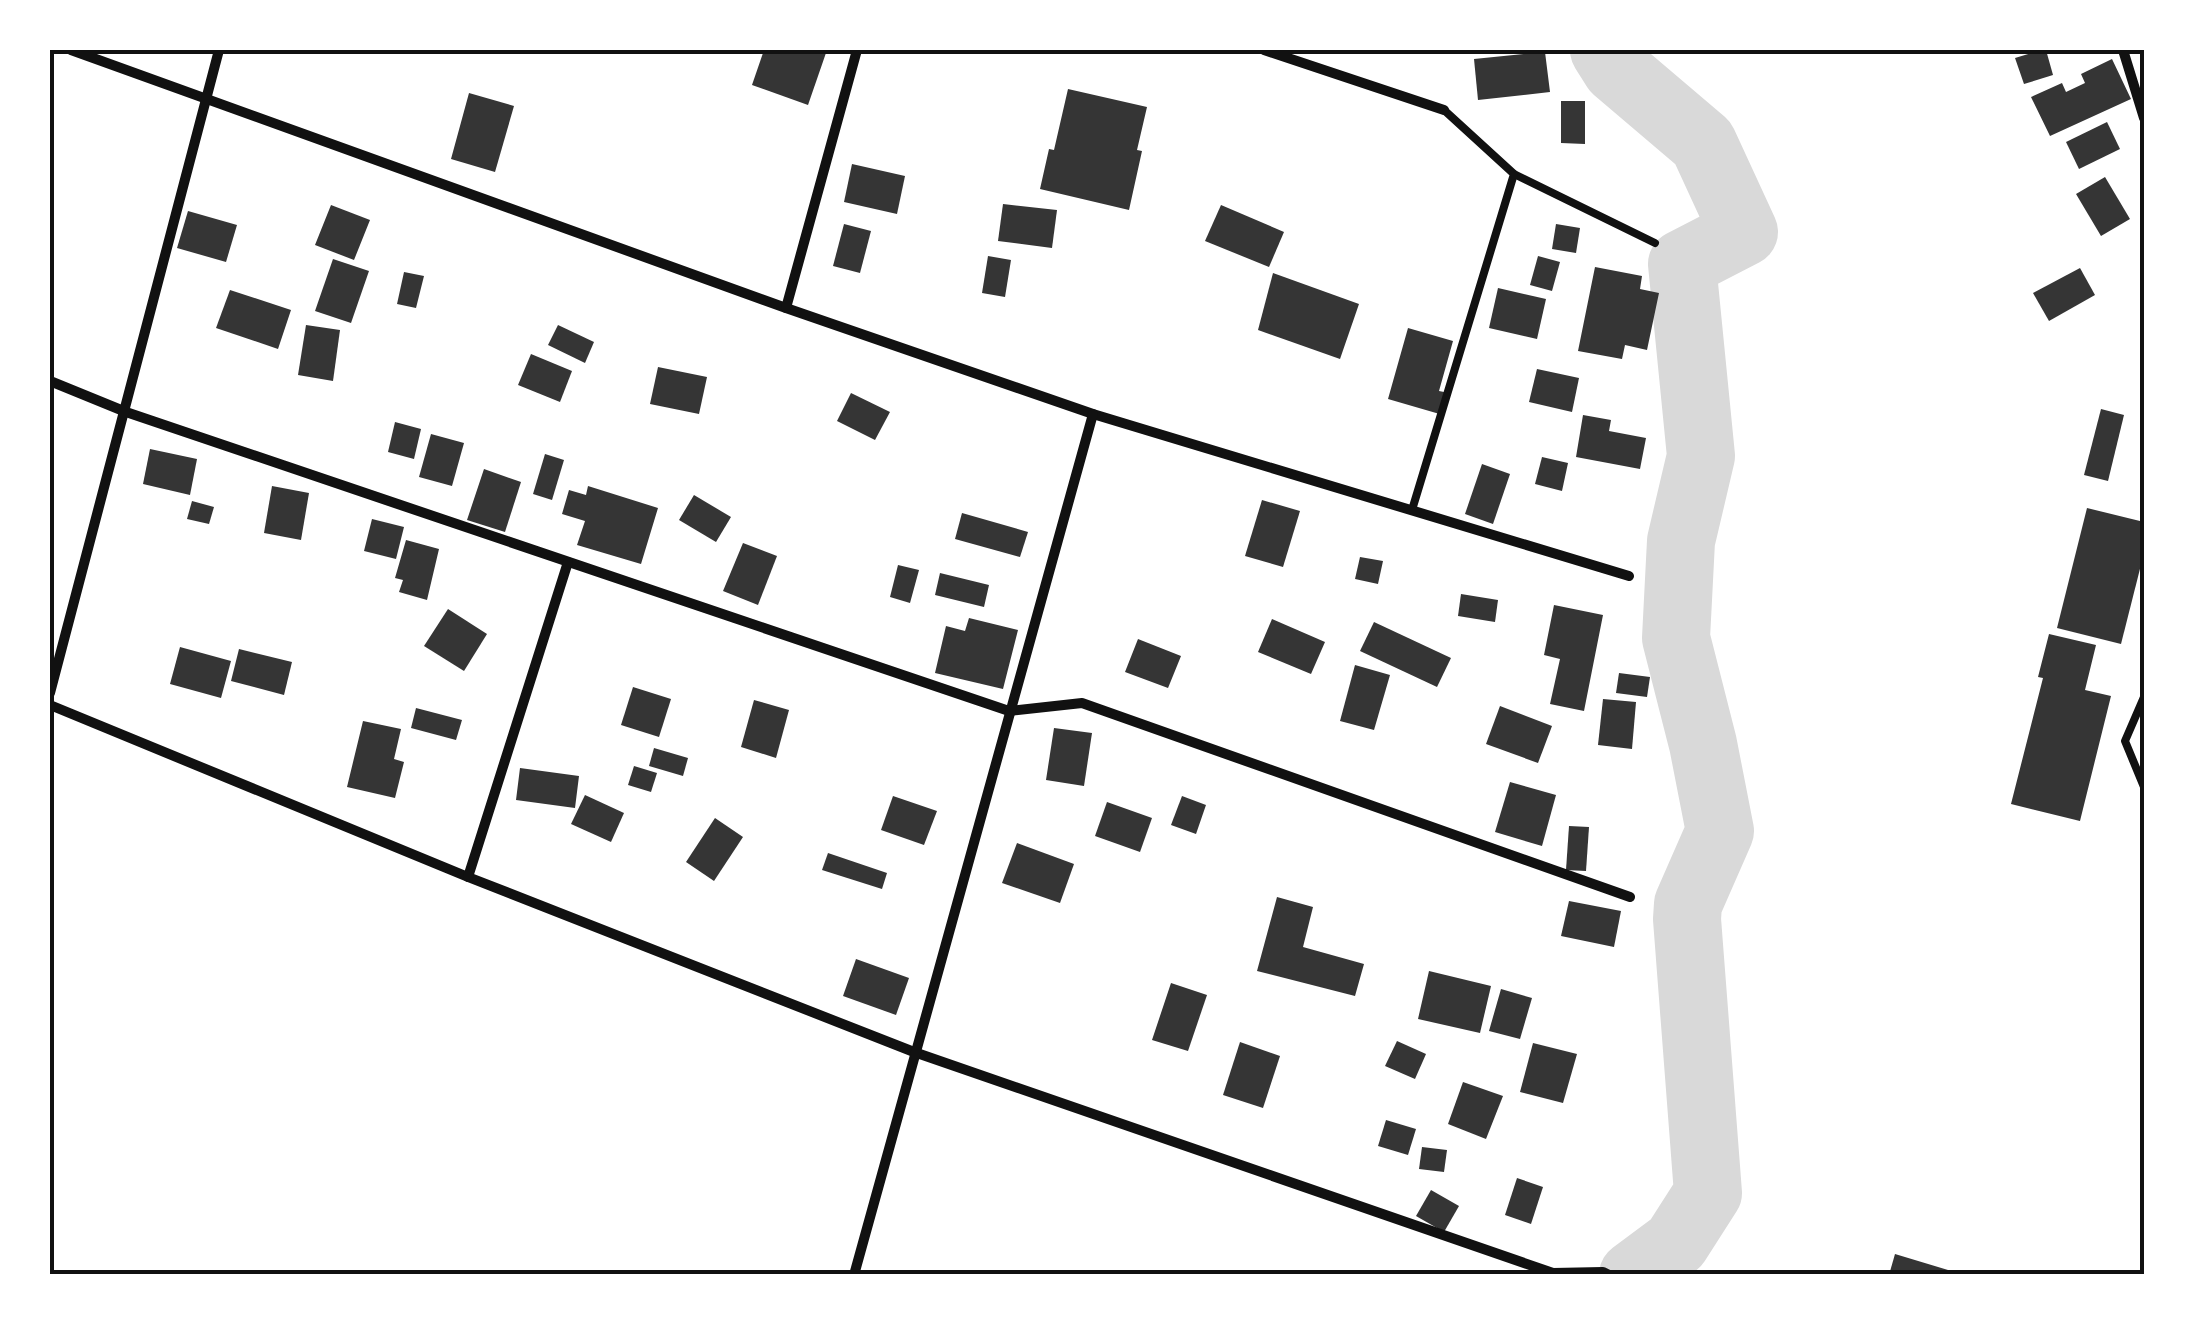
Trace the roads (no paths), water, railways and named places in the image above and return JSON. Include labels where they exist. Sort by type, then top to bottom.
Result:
[{"type":"street","points":[[71,50],[786,308],[1093,414],[1630,576]]},
{"type":"street","points":[[50,693],[219,50]]},
{"type":"street","points":[[786,308],[857,50]]},
{"type":"street","points":[[1264,50],[1444,110]]},
{"type":"street","points":[[2123,50],[2144,118]]},
{"type":"street","points":[[50,380],[126,412],[1009,712],[1082,703],[1630,897]]},
{"type":"street","points":[[854,1275],[1093,414]]},
{"type":"street","points":[[468,876],[568,562]]},
{"type":"street","points":[[50,705],[914,1052],[1553,1273],[1606,1273]]},
{"type":"lane","points":[[1444,110],[1514,174],[1655,243]]},
{"type":"lane","points":[[1412,510],[1514,174]]},
{"type":"lane","points":[[2144,697],[2124,741],[2144,787]]},
{"type":"waterway","points":[[1604,50],[1616,69],[1703,143],[1744,232],[1682,264],[1701,456],[1681,541],[1676,638],[1720,831],[1688,904],[1687,919],[1708,1193],[1676,1243],[1633,1275]]}]
